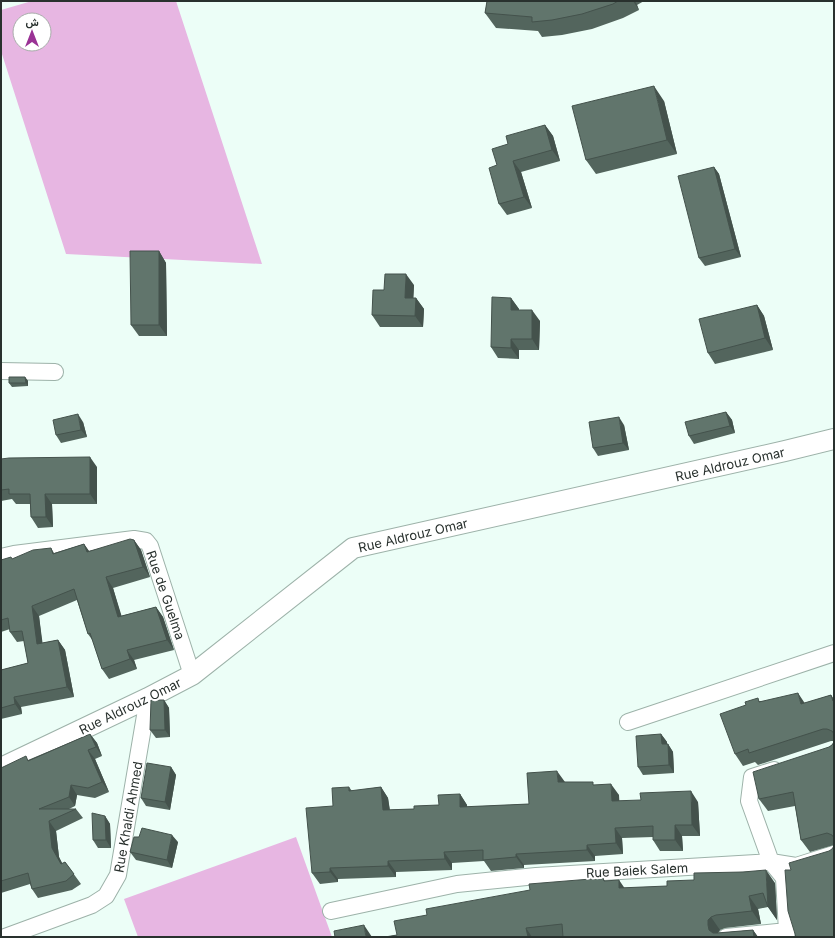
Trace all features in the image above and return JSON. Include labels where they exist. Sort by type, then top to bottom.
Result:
[{"type":"street","points":[[1,371],[55,372]]},
{"type":"street","name":"Rue Aldrouz Omar","points":[[1,768],[148,698],[192,675],[352,548],[834,439]]},
{"type":"street","name":"Rue de Guelma","points":[[1,557],[14,554],[134,539],[146,541],[150,546],[192,675]]},
{"type":"street","points":[[628,722],[834,652]]},
{"type":"street","name":"Rue Khaldi Ahmed","points":[[5,937],[92,905],[106,896],[118,875],[148,698]]},
{"type":"street","points":[[726,937],[787,934],[784,878],[770,862],[750,800],[752,777],[790,765]]},
{"type":"street","name":"Rue Baiek Salem","points":[[332,911],[457,884],[536,876],[770,862],[796,866],[834,854]]},
{"type":"shaded area","points":[[32,1],[176,1],[262,264],[66,254],[1,51],[1,10]]},
{"type":"shaded area","points":[[296,837],[332,937],[138,937],[124,899]]},
{"type":"building","points":[[487,1],[618,1],[582,14],[532,22],[532,17],[485,13]]},
{"type":"building","points":[[654,86],[667,140],[586,160],[572,106]]},
{"type":"building","points":[[545,125],[552,150],[513,161],[524,197],[499,204],[489,168],[497,165],[492,149],[508,144],[506,136]]},
{"type":"building","points":[[714,167],[735,249],[699,258],[678,176]]},
{"type":"building","points":[[130,251],[159,251],[159,325],[131,325]]},
{"type":"building","points":[[385,274],[406,274],[405,298],[416,298],[415,316],[372,315],[373,290],[384,290]]},
{"type":"building","points":[[492,297],[511,298],[511,310],[532,310],[532,339],[511,339],[511,348],[491,347]]},
{"type":"building","points":[[757,305],[765,338],[708,353],[699,319]]},
{"type":"building","points":[[9,377],[25,377],[26,383],[9,383]]},
{"type":"building","points":[[726,412],[730,426],[689,436],[685,422]]},
{"type":"building","points":[[78,414],[81,430],[56,435],[53,420]]},
{"type":"building","points":[[619,417],[623,443],[593,448],[589,422]]},
{"type":"building","points":[[90,457],[90,494],[45,494],[46,517],[31,517],[30,494],[9,494],[9,489],[1,490],[1,459]]},
{"type":"building","points":[[130,539],[134,540],[143,567],[106,577],[118,617],[156,607],[167,640],[127,650],[130,659],[102,669],[90,633],[88,634],[74,589],[32,606],[37,644],[58,640],[67,687],[14,697],[15,704],[1,708],[1,670],[28,663],[22,631],[10,632],[8,618],[1,620],[1,560],[11,557],[12,559],[33,550],[51,548],[53,554],[84,544],[87,552]]},
{"type":"building","points":[[798,693],[801,704],[831,695],[834,701],[834,734],[832,731],[823,729],[749,753],[748,749],[735,754],[720,714],[746,705],[745,702],[758,698],[759,702]]},
{"type":"building","points":[[151,700],[164,700],[165,730],[150,730]]},
{"type":"building","points":[[90,734],[96,747],[88,750],[102,782],[88,788],[71,785],[69,797],[39,809],[76,809],[49,821],[52,848],[61,864],[65,862],[74,874],[66,881],[32,889],[28,873],[1,881],[1,768],[26,756],[28,761]]},
{"type":"building","points":[[661,734],[662,744],[668,744],[669,765],[638,767],[636,736]]},
{"type":"building","points":[[834,742],[834,838],[832,835],[827,833],[801,840],[793,792],[759,799],[753,772],[829,747]]},
{"type":"building","points":[[147,763],[171,767],[165,802],[141,798]]},
{"type":"building","points":[[557,771],[558,782],[593,782],[593,785],[611,784],[612,801],[641,800],[640,793],[691,791],[692,825],[675,825],[675,840],[653,840],[653,826],[615,828],[616,843],[587,845],[587,850],[516,854],[516,857],[483,860],[483,850],[444,852],[445,859],[388,861],[388,866],[330,868],[330,872],[312,873],[306,808],[333,806],[332,788],[349,787],[349,791],[381,787],[383,810],[414,809],[414,806],[439,805],[438,795],[460,794],[460,807],[529,804],[527,773]]},
{"type":"building","points":[[92,813],[105,816],[106,840],[93,840]]},
{"type":"building","points":[[142,828],[172,835],[167,860],[130,852],[134,837],[139,837]]},
{"type":"building","points":[[834,846],[834,937],[796,937],[788,911],[785,870],[791,870],[789,863],[829,851]]},
{"type":"building","points":[[766,870],[768,907],[763,893],[749,896],[752,911],[716,915],[708,920],[709,930],[713,933],[753,930],[754,937],[563,937],[562,924],[526,928],[528,937],[385,937],[397,935],[394,921],[427,915],[426,909],[530,890],[529,884],[603,878],[604,881],[619,880],[619,888],[667,886],[667,881],[694,880],[694,873]]},
{"type":"building","points":[[364,925],[366,937],[335,937],[334,931]]}]
